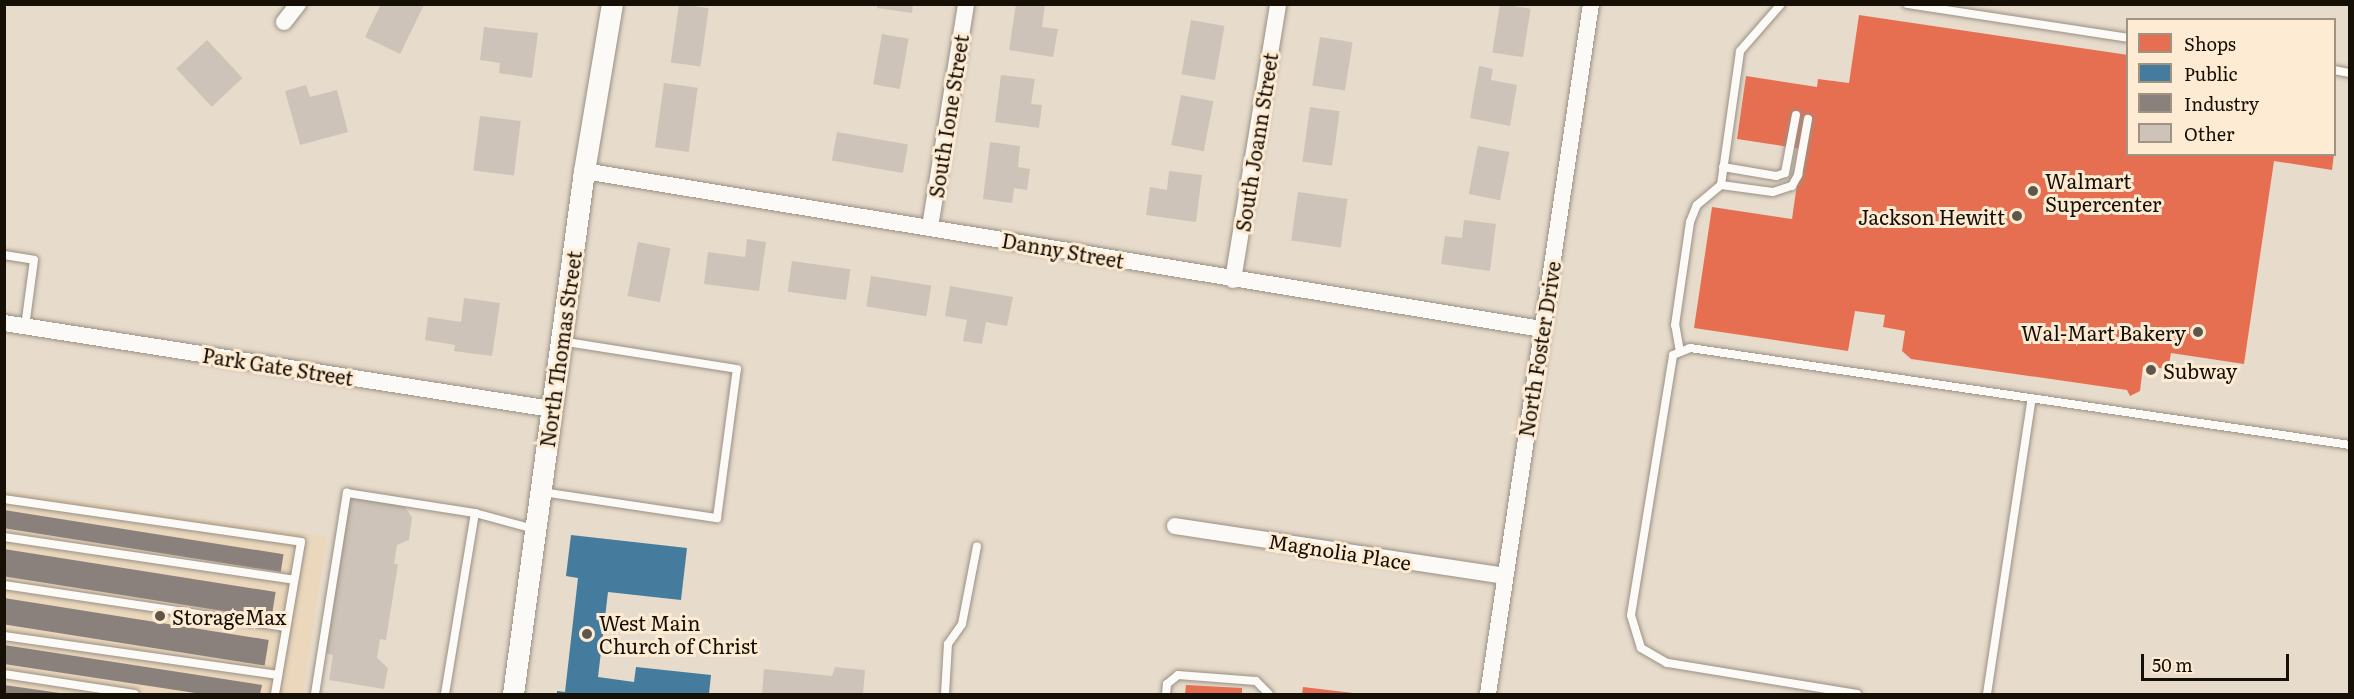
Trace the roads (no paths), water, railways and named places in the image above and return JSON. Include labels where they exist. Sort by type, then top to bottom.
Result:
[{"type":"street","points":[[284,22],[298,4]]},
{"type":"street","name":"North Thomas Street","points":[[513,694],[584,171],[612,4]]},
{"type":"street","name":"South Ione Street","points":[[930,227],[966,4]]},
{"type":"street","name":"South Joann Street","points":[[1233,280],[1278,4]]},
{"type":"street","name":"North Foster Drive","points":[[1488,694],[1591,4]]},
{"type":"street","name":"Danny Street","points":[[584,171],[930,227],[1233,280],[1542,329]]},
{"type":"street","name":"Park Gate Street","points":[[4,323],[551,409]]},
{"type":"street","name":"Magnolia Place","points":[[1175,526],[1504,576]]},
{"type":"lane","points":[[1680,352],[1675,325],[1690,222],[1696,205],[1721,185],[1740,51],[1781,4]]},
{"type":"lane","points":[[1907,4],[2126,39]]},
{"type":"lane","points":[[1724,167],[1776,176],[1785,173],[1796,115]]},
{"type":"lane","points":[[1721,185],[1773,192],[1792,186],[1798,175],[1808,119]]},
{"type":"lane","points":[[4,255],[34,260],[25,327]]},
{"type":"lane","points":[[540,491],[717,518],[737,369],[561,341]]},
{"type":"lane","points":[[1859,694],[1667,663],[1641,648],[1631,615],[1673,355],[1690,348],[2349,445]]},
{"type":"lane","points":[[1987,694],[2032,398]]},
{"type":"lane","points":[[315,694],[347,494],[474,513],[535,530]]},
{"type":"lane","points":[[4,499],[301,542],[275,694]]},
{"type":"lane","points":[[445,694],[474,513]]},
{"type":"lane","points":[[4,537],[294,580]]},
{"type":"lane","points":[[945,694],[948,644],[962,624],[977,546]]},
{"type":"lane","points":[[4,585],[286,627]]},
{"type":"lane","points":[[4,636],[278,675]]},
{"type":"lane","points":[[4,674],[134,694]]},
{"type":"lane","points":[[1166,694],[1167,684],[1178,675],[1256,681],[1269,694]]},
{"type":"place","name":"Walmart Supercenter","points":[[2033,191]]},
{"type":"place","name":"Jackson Hewitt","points":[[2017,216]]},
{"type":"place","name":"Wal-Mart Bakery","points":[[2198,332]]},
{"type":"place","name":"Subway","points":[[2151,370]]},
{"type":"place","name":"StorageMax","points":[[160,616]]},
{"type":"place","name":"West Main Church of Christ","points":[[587,634]]}]
